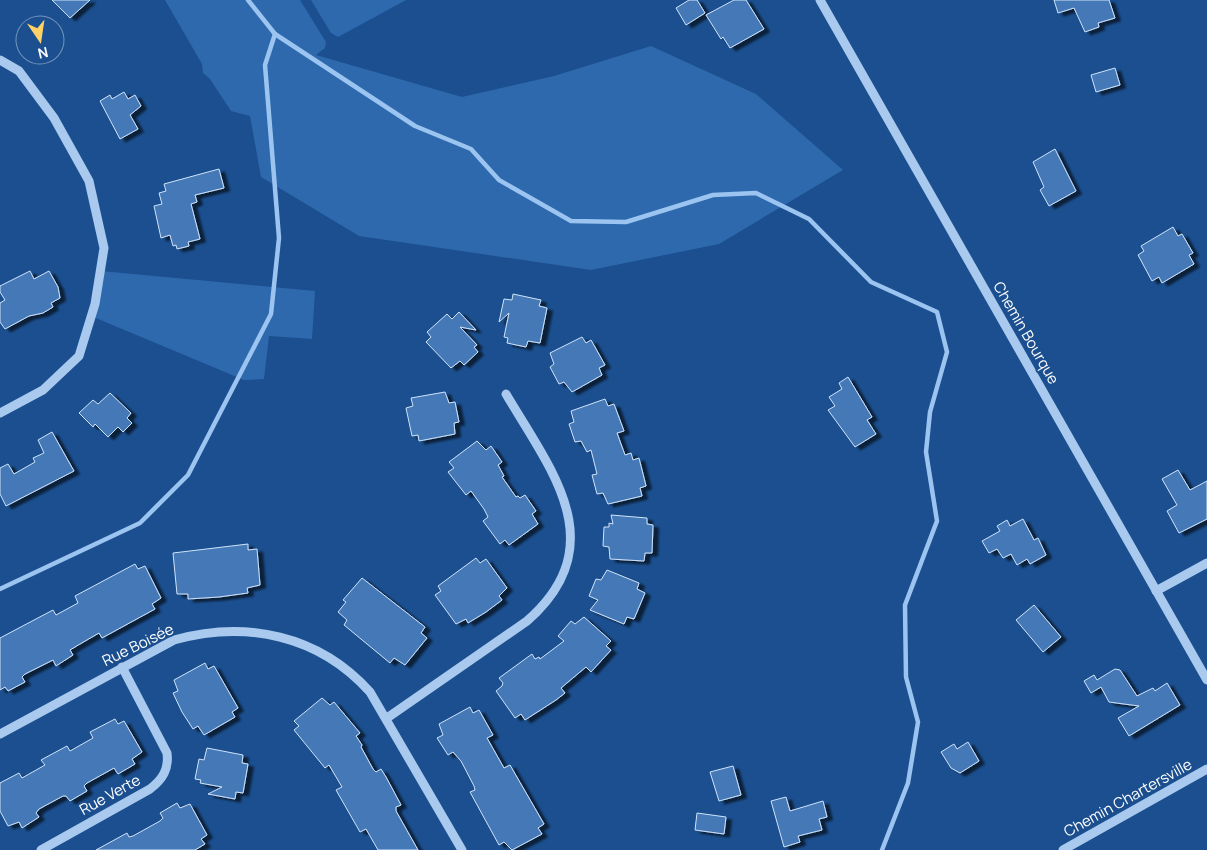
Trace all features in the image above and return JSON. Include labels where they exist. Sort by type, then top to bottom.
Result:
[{"type":"street","name":"Chemin Bourque","points":[[820,0],[1207,680]]},
{"type":"street","points":[[0,60],[19,71],[54,118],[76,157],[89,181],[104,248],[95,304],[79,356],[42,390],[0,413]]},
{"type":"street","points":[[387,718],[527,621],[543,607],[556,590],[564,574],[570,536],[570,522],[565,500],[554,474],[506,394]]},
{"type":"street","points":[[1156,591],[1207,563]]},
{"type":"street","name":"Rue Boisée","points":[[0,734],[157,648],[192,635],[228,631],[262,632],[308,646],[336,662],[366,688],[387,718],[462,850]]},
{"type":"street","name":"Rue Verte","points":[[41,850],[150,789],[164,776],[168,761],[167,753],[122,667]]},
{"type":"street","name":"Chemin Chartersville","points":[[1063,850],[1077,847],[1207,769]]},
{"type":"shaded area","points":[[165,0],[300,0],[326,42],[325,48],[316,55],[462,97],[554,76],[651,46],[756,94],[843,170],[719,244],[591,270],[359,236],[261,177],[250,116],[231,111],[210,79],[203,73],[202,64]]},
{"type":"shaded area","points":[[311,0],[406,0],[338,37],[331,33]]},
{"type":"shaded area","points":[[101,271],[315,291],[312,339],[269,336],[264,379],[244,380],[91,316]]},
{"type":"building","points":[[52,0],[90,0],[70,18]]},
{"type":"building","points":[[689,0],[697,0],[705,13],[686,25],[676,8]]},
{"type":"building","points":[[734,0],[746,0],[764,29],[730,48],[723,37],[721,39],[706,15]]},
{"type":"building","points":[[1054,0],[1109,0],[1115,18],[1098,23],[1099,27],[1085,32],[1074,8],[1058,13]]},
{"type":"building","points":[[1115,68],[1120,85],[1096,92],[1091,75]]},
{"type":"building","points":[[124,92],[128,99],[135,95],[141,106],[130,115],[138,129],[120,139],[100,101],[110,95],[112,99]]},
{"type":"building","points":[[1055,149],[1076,191],[1049,206],[1040,190],[1044,187],[1033,162]]},
{"type":"building","points":[[219,169],[224,188],[195,195],[197,202],[191,204],[200,239],[188,242],[189,246],[177,249],[176,245],[173,246],[170,235],[161,238],[154,206],[162,204],[159,193],[166,191],[164,184]]},
{"type":"building","points":[[1173,227],[1178,236],[1182,234],[1193,253],[1189,255],[1194,264],[1162,283],[1159,277],[1152,281],[1138,255],[1144,251],[1141,246]]},
{"type":"building","points":[[30,271],[34,279],[49,271],[58,287],[60,298],[51,303],[53,307],[43,313],[29,316],[5,329],[0,322],[0,303],[5,300],[0,292],[0,286]]},
{"type":"building","points":[[513,294],[541,300],[539,306],[547,308],[540,343],[528,341],[526,347],[507,343],[508,338],[504,337],[509,313],[499,322],[504,299],[512,300]]},
{"type":"building","points":[[459,312],[476,330],[460,327],[477,345],[474,347],[478,352],[464,365],[460,361],[451,368],[426,342],[431,337],[427,332],[447,314],[452,319]]},
{"type":"building","points":[[582,337],[586,343],[591,340],[605,365],[599,368],[602,375],[572,392],[564,382],[559,384],[550,367],[554,364],[550,353]]},
{"type":"building","points":[[848,377],[872,417],[867,420],[876,434],[855,447],[828,410],[835,406],[829,397],[842,389],[839,383]]},
{"type":"building","points":[[445,392],[449,403],[455,402],[459,422],[454,423],[455,434],[419,441],[418,435],[412,436],[406,408],[413,406],[411,398]]},
{"type":"building","points":[[110,393],[131,413],[127,418],[132,423],[123,432],[118,427],[108,437],[95,424],[93,427],[79,413],[93,400],[98,404]]},
{"type":"building","points":[[605,399],[608,406],[614,404],[624,431],[617,433],[625,455],[631,453],[633,460],[639,458],[646,486],[640,488],[642,496],[608,504],[603,493],[597,494],[592,475],[597,474],[591,450],[587,452],[581,441],[575,442],[569,424],[574,422],[571,411]]},
{"type":"building","points":[[52,432],[74,471],[6,506],[0,494],[0,468],[8,464],[14,474],[35,462],[33,458],[44,453],[38,440]]},
{"type":"building","points":[[477,441],[486,450],[491,446],[502,462],[498,465],[504,476],[502,477],[516,497],[520,498],[525,495],[536,511],[532,514],[538,524],[509,545],[505,540],[500,544],[483,521],[488,517],[471,491],[466,495],[448,472],[454,468],[449,462]]},
{"type":"building","points":[[1178,470],[1190,490],[1207,481],[1207,519],[1179,533],[1167,511],[1177,505],[1162,479]]},
{"type":"building","points":[[611,515],[647,518],[647,524],[653,525],[652,553],[645,553],[644,561],[610,559],[609,547],[603,546],[604,527],[609,527],[609,523],[613,524]]},
{"type":"building","points":[[1023,519],[1034,540],[1038,538],[1046,555],[1030,564],[1027,559],[1017,565],[1011,554],[1003,558],[997,549],[989,553],[982,541],[1000,531],[997,526],[1007,520],[1010,526]]},
{"type":"building","points":[[248,544],[248,550],[257,549],[260,585],[247,588],[248,593],[219,597],[188,599],[188,594],[177,594],[173,553]]},
{"type":"building","points":[[476,558],[480,563],[486,559],[507,588],[499,596],[502,600],[486,612],[468,623],[466,619],[456,624],[435,595],[441,591],[438,586]]},
{"type":"building","points":[[135,564],[138,569],[145,566],[161,598],[152,604],[155,609],[102,638],[99,633],[70,650],[73,655],[56,666],[53,660],[25,674],[22,677],[25,682],[8,691],[5,687],[0,690],[0,638],[53,610],[56,615],[78,603],[75,596]]},
{"type":"building","points":[[607,570],[639,583],[637,589],[645,593],[634,619],[627,617],[624,624],[590,610],[598,600],[589,596],[596,579],[601,580]]},
{"type":"building","points":[[362,578],[425,627],[421,633],[427,638],[405,665],[394,658],[390,663],[344,625],[347,620],[338,612],[346,602],[343,600]]},
{"type":"building","points":[[1034,605],[1061,637],[1043,652],[1016,620]]},
{"type":"building","points":[[584,617],[611,641],[606,646],[611,650],[591,672],[586,667],[561,688],[565,693],[556,700],[525,720],[521,714],[515,718],[496,691],[503,683],[499,678],[532,654],[535,659],[539,657],[540,659],[564,641],[558,636],[571,621],[575,624]]},
{"type":"building","points":[[205,663],[208,669],[214,666],[238,708],[232,712],[235,717],[204,735],[198,726],[193,729],[173,693],[178,691],[174,680]]},
{"type":"building","points":[[1115,669],[1120,670],[1137,696],[1153,688],[1155,691],[1167,683],[1180,705],[1129,736],[1118,718],[1139,706],[1109,702],[1101,687],[1091,693],[1084,681],[1094,675],[1097,680]]},
{"type":"building","points":[[322,698],[330,705],[334,702],[360,733],[356,736],[362,745],[361,747],[373,769],[376,772],[381,769],[386,777],[401,805],[396,807],[396,811],[418,850],[378,850],[366,829],[360,832],[336,790],[342,787],[329,765],[325,768],[294,730],[299,726],[294,721]]},
{"type":"building","points":[[470,707],[473,713],[479,710],[493,735],[487,738],[504,768],[510,765],[544,824],[538,828],[542,834],[512,850],[504,842],[499,845],[470,792],[475,790],[474,786],[461,761],[453,752],[448,755],[437,738],[443,735],[439,724]]},
{"type":"building","points":[[115,719],[118,724],[124,721],[142,752],[132,759],[135,764],[118,774],[114,768],[87,783],[84,786],[87,791],[70,801],[66,796],[63,796],[39,809],[36,813],[39,817],[22,828],[19,822],[8,826],[0,811],[0,783],[19,773],[22,778],[45,765],[41,760],[67,746],[70,751],[93,738],[90,732]]},
{"type":"building","points":[[968,742],[979,761],[960,773],[951,768],[941,752],[954,744],[957,749]]},
{"type":"building","points":[[207,748],[243,755],[242,763],[248,764],[243,793],[236,792],[235,799],[208,794],[222,787],[200,783],[201,780],[195,779],[199,759],[204,760]]},
{"type":"building","points":[[733,766],[741,795],[719,801],[710,772]]},
{"type":"building","points":[[786,797],[790,811],[823,801],[827,817],[819,819],[822,830],[798,836],[800,842],[784,847],[771,801]]},
{"type":"building","points":[[177,803],[180,808],[190,804],[207,835],[201,839],[205,844],[195,850],[96,850],[127,833],[129,837],[133,836],[160,821],[163,818],[160,813]]},
{"type":"building","points":[[697,813],[726,817],[724,834],[695,830]]},
{"type":"waterway","points":[[248,0],[275,34],[415,126],[471,149],[499,180],[571,221],[626,222],[713,195],[756,193],[809,219],[871,282],[937,312],[947,352],[930,412],[926,452],[937,521],[905,605],[906,677],[918,722],[908,783],[882,850]]},
{"type":"waterway","points":[[0,589],[140,523],[188,475],[271,314],[279,238],[265,65],[275,34]]}]
